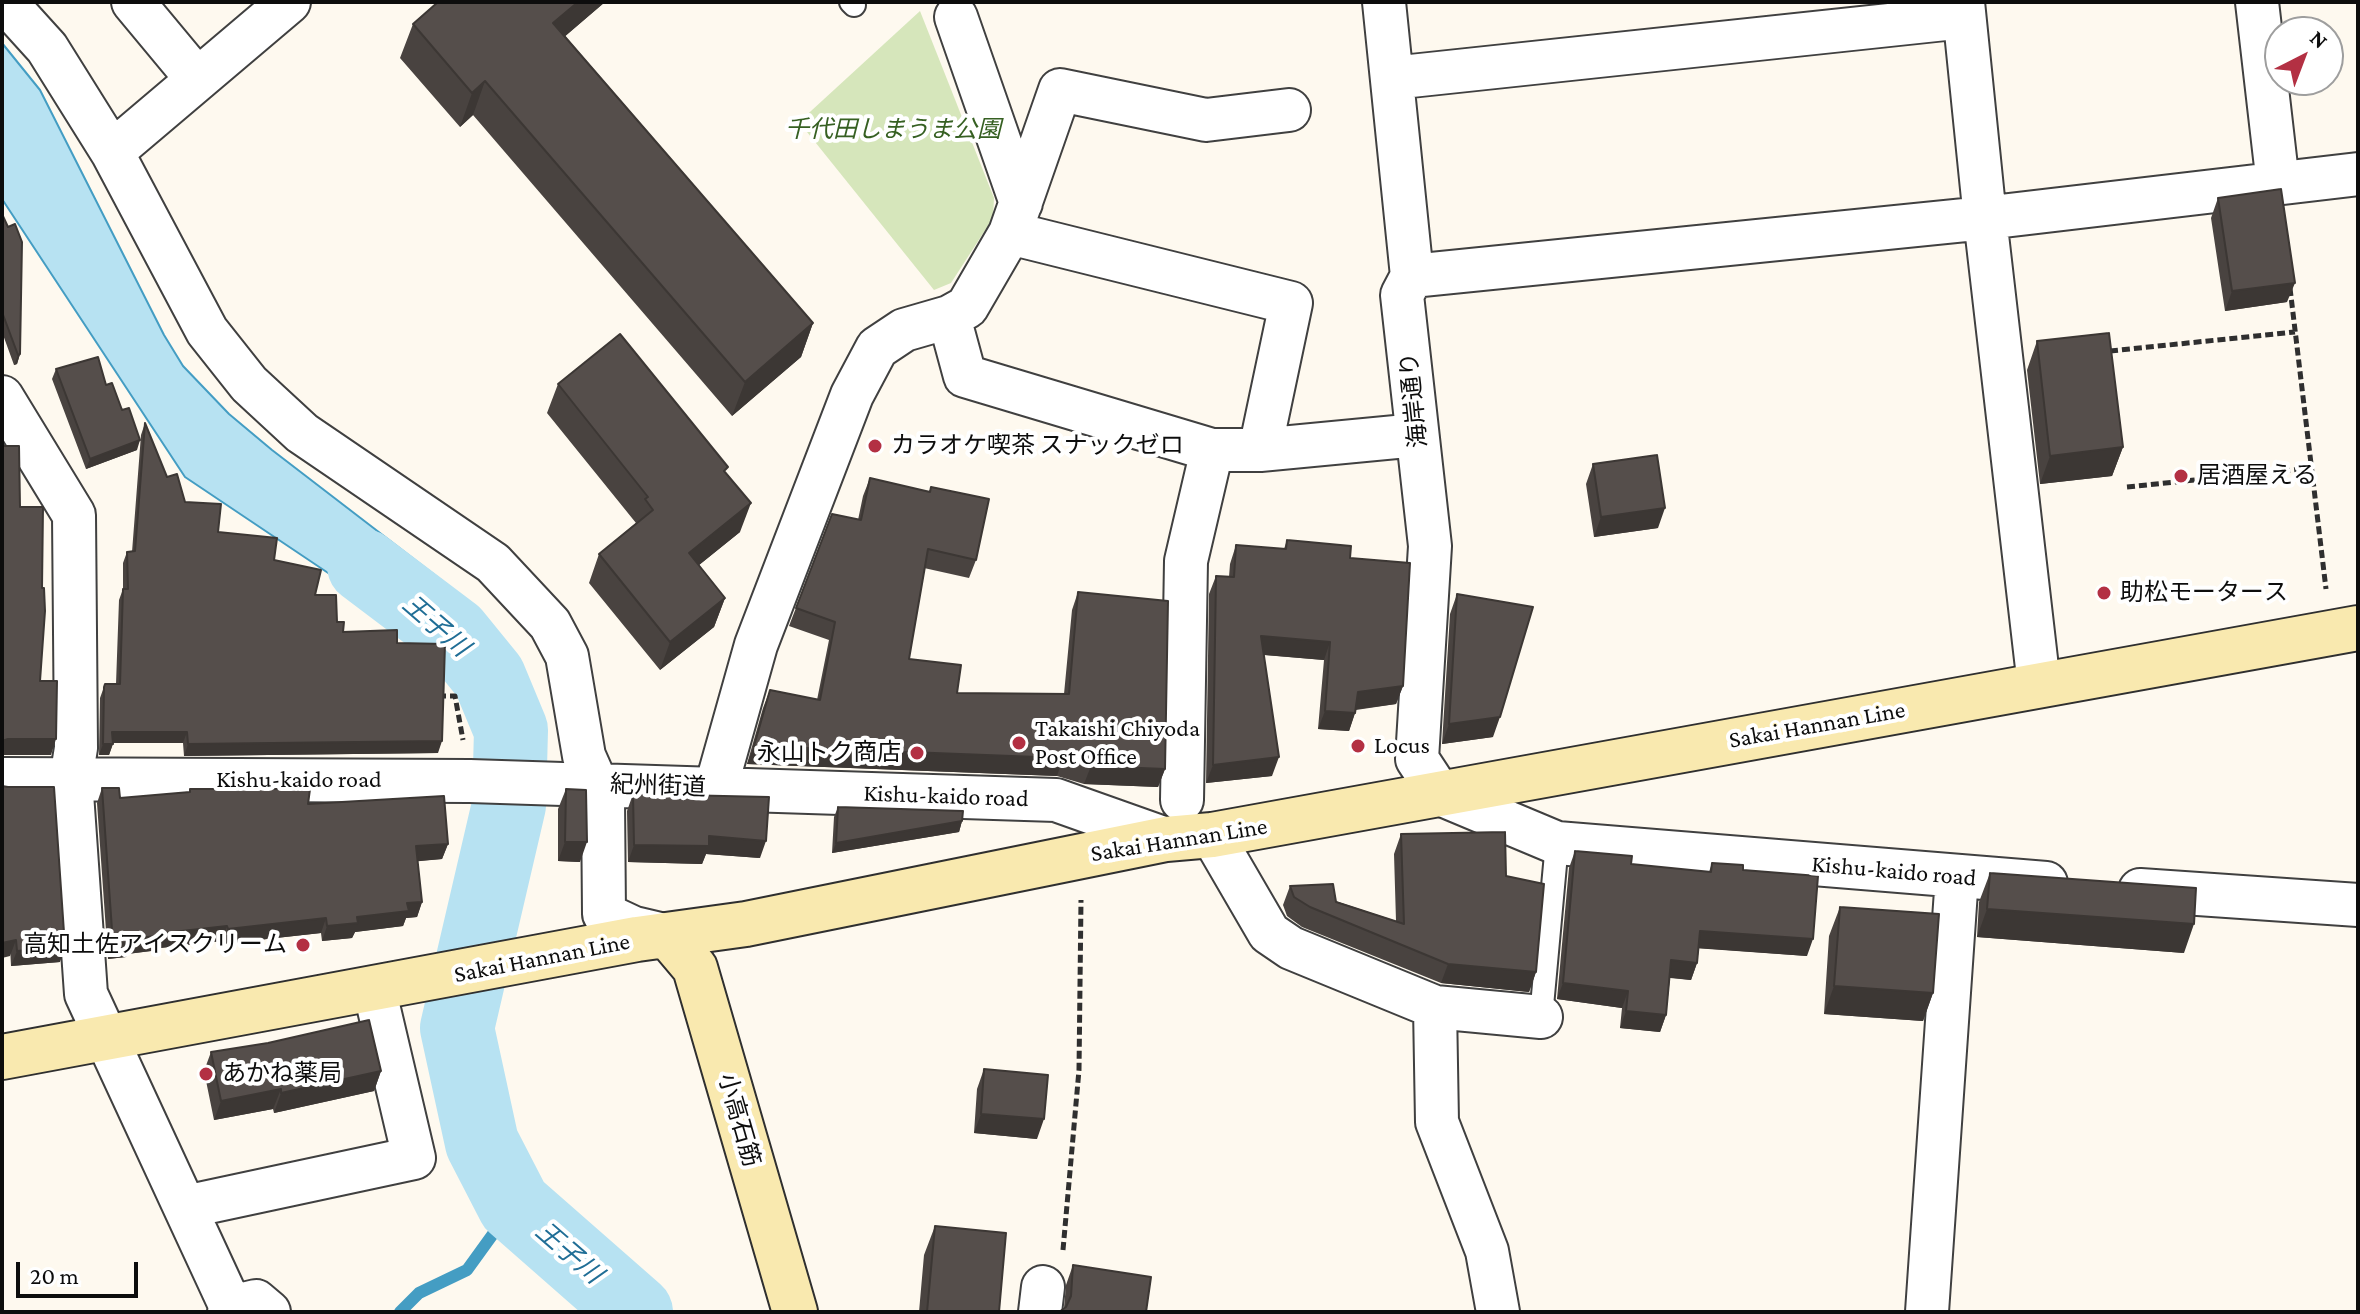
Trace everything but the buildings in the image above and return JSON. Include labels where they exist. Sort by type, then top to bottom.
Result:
[{"type":"main road","name":"Sakai Hannan Line","points":[[2,1057],[637,939],[746,924],[1174,820],[1212,835],[2358,628]]},
{"type":"main road","name":"小高石筋","points":[[668,936],[695,968],[795,1312]]},
{"type":"street","points":[[2,2],[47,48],[112,152],[207,331],[249,384],[302,433],[493,563],[550,624],[567,656],[584,756],[603,799],[604,914],[634,928],[668,936]]},
{"type":"street","points":[[133,2],[197,79]]},
{"type":"street","points":[[112,152],[289,2]]},
{"type":"street","name":"海岸通り","points":[[1384,2],[1412,276],[1402,295],[1430,546],[1417,759],[1440,794]]},
{"type":"street","points":[[2257,2],[2278,184]]},
{"type":"street","points":[[1392,78],[1964,10],[2039,685]]},
{"type":"street","points":[[956,17],[1016,218]]},
{"type":"street","points":[[720,788],[720,773],[756,645],[852,395],[877,348],[904,330],[949,317],[967,307],[1016,218],[1060,90],[1206,120],[1289,110]]},
{"type":"street","points":[[1412,276],[1985,218],[2358,174]]},
{"type":"street","points":[[1016,218],[1291,303],[1260,450]]},
{"type":"street","points":[[949,317],[965,376],[1212,450],[1260,450],[1417,435]]},
{"type":"street","points":[[2,397],[74,515],[76,748],[71,779],[86,994],[185,1207],[243,1310]]},
{"type":"street","points":[[1174,820],[1186,561],[1212,450]]},
{"type":"street","name":"Kishu-kaido road","points":[[2,779],[595,784]]},
{"type":"street","name":"紀州街道","points":[[595,784],[720,788]]},
{"type":"street","name":"Kishu-kaido road","points":[[720,788],[1056,800],[1174,820]]},
{"type":"street","name":"Kishu-kaido road","points":[[1440,794],[1557,843],[2358,905]]},
{"type":"street","points":[[1212,835],[1269,933],[1291,948],[1435,1007],[1541,1017]]},
{"type":"street","points":[[1927,1312],[1957,876]]},
{"type":"street","points":[[185,1207],[414,1158],[374,988]]},
{"type":"street","points":[[1435,1007],[1437,1122],[1487,1251],[1498,1312]]},
{"type":"lane","points":[[1541,1017],[1557,843]]},
{"type":"path","points":[[2288,273],[2326,589]]},
{"type":"path","points":[[2110,351],[2295,332]]},
{"type":"path","points":[[2127,487],[2311,468]]},
{"type":"path","points":[[424,696],[455,696],[470,781]]},
{"type":"path","points":[[1042,1299],[1054,1278],[1063,1249],[1079,1070],[1081,900]]},
{"type":"green space","name":"千代田しまうま公園","points":[[920,11],[994,198],[993,218],[951,283],[934,290],[799,122]]},
{"type":"water","points":[[2,43],[40,90],[164,335],[183,366],[229,414],[272,450],[449,586],[443,650],[185,477],[2,199]]},
{"type":"waterway","name":"王子川","points":[[364,566],[454,634],[489,677],[511,730],[509,805],[457,1028],[482,1143],[514,1205],[636,1312]]},
{"type":"waterway","points":[[400,1312],[419,1293],[467,1270],[514,1205]]},
{"type":"place","name":"カラオケ喫茶 スナックゼロ","points":[[875,446]]},
{"type":"place","name":"居酒屋える","points":[[2181,476]]},
{"type":"place","name":"助松モータース","points":[[2104,593]]},
{"type":"place","name":"Takaishi Chiyoda Post Office","points":[[1019,743]]},
{"type":"place","name":"Locus","points":[[1358,746]]},
{"type":"place","name":"永山トク商店","points":[[917,753]]},
{"type":"place","name":"高知土佐アイスクリーム","points":[[303,945]]},
{"type":"place","name":"あかね薬局","points":[[206,1074]]}]
